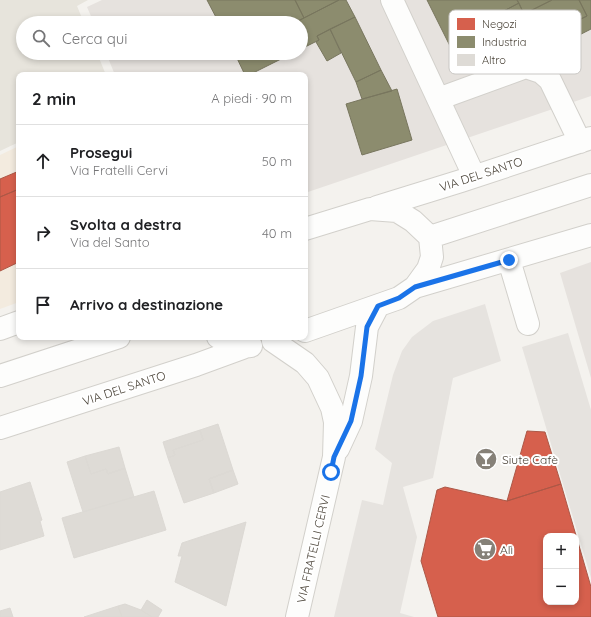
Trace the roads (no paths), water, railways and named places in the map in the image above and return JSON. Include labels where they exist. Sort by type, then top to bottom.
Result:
[{"type":"street","points":[[392,0],[474,176]]},
{"type":"street","points":[[438,99],[507,74]]},
{"type":"street","points":[[543,74],[550,80],[585,140]]},
{"type":"street","name":"VIA DEL SANTO","points":[[308,228],[585,140]]},
{"type":"street","points":[[415,287],[428,269],[432,257],[430,237],[591,185]]},
{"type":"street","name":"VIA DEL SANTO","points":[[370,209],[397,211],[413,221],[430,237]]},
{"type":"street","points":[[308,330],[399,298],[415,287],[591,235]]},
{"type":"street","points":[[509,260],[528,324]]},
{"type":"street","name":"VIA FRATELLI CERVI","points":[[334,457],[351,421],[361,376],[367,327],[378,306]]},
{"type":"street","points":[[0,329],[16,323]]},
{"type":"street","points":[[0,376],[110,340]]},
{"type":"street","name":"VIA DEL SANTO","points":[[224,340],[248,346]]},
{"type":"street","name":"VIA DEL SANTO","points":[[0,428],[196,365],[248,346],[275,340]]},
{"type":"street","name":"VIA FRATELLI CERVI","points":[[281,340],[318,378],[332,408],[335,422],[334,457],[297,617]]},
{"type":"place","name":"Siute Cafè","points":[[486,459]]},
{"type":"place","name":"Alì","points":[[485,549]]}]
